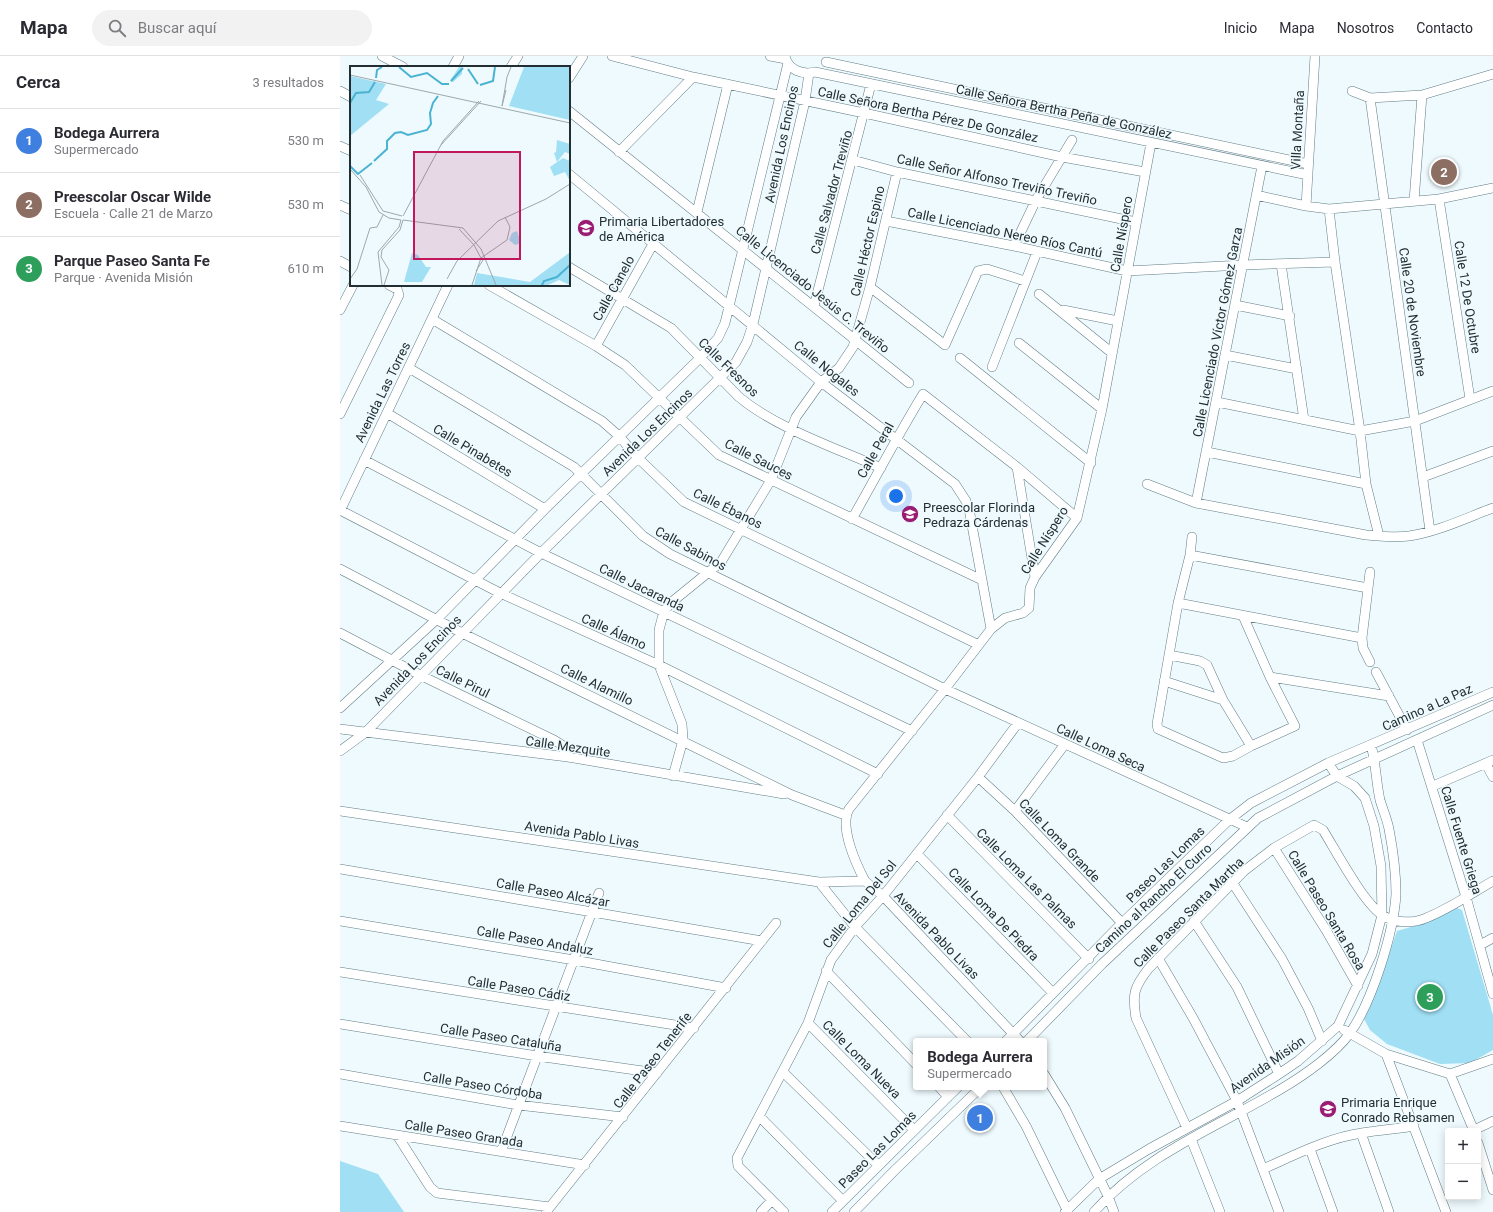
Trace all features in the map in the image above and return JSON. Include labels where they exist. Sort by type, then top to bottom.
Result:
[{"type":"street","points":[[382,56],[401,66]]},
{"type":"street","points":[[454,66],[459,56]]},
{"type":"street","points":[[512,66],[518,56]]},
{"type":"street","points":[[570,76],[583,56]]},
{"type":"street","name":"Calle Señora Bertha Pérez De González","points":[[612,56],[693,77],[864,113],[1062,158],[1145,172]]},
{"type":"street","points":[[770,56],[786,60]]},
{"type":"street","name":"Villa Montaña","points":[[1306,206],[1315,56]]},
{"type":"street","points":[[812,72],[827,59]]},
{"type":"street","name":"Calle Señora Bertha Peña de González","points":[[827,59],[1308,164]]},
{"type":"street","name":"Calle Señora Bertha Peña de González","points":[[786,60],[797,71],[812,72],[871,84],[1308,175]]},
{"type":"street","name":"Avenida Los Encinos","points":[[340,708],[437,619],[545,509],[582,475],[619,436],[700,358],[718,338],[730,306],[742,249],[781,95],[786,60]]},
{"type":"street","name":"Avenida Los Encinos","points":[[340,751],[366,732],[422,676],[500,593],[721,378],[742,354],[753,324],[812,72]]},
{"type":"street","points":[[1352,91],[1370,98],[1422,95],[1493,74]]},
{"type":"street","points":[[619,152],[693,77]]},
{"type":"street","points":[[697,212],[728,84]]},
{"type":"street","name":"Calle Salvador Treviño","points":[[814,306],[853,160],[871,84]]},
{"type":"street","points":[[1414,201],[1422,95]]},
{"type":"street","name":"Calle 20 de Noviembre","points":[[1370,98],[1430,531]]},
{"type":"street","name":"Calle Licenciado Jesús C. Treviño","points":[[570,112],[909,383]]},
{"type":"street","points":[[1014,246],[1036,200],[1072,140]]},
{"type":"street","name":"Calle Níspero","points":[[846,816],[945,689],[977,644],[991,629],[1005,618],[1023,613],[1029,608],[1030,588],[1035,577],[1077,518],[1091,463],[1102,409],[1151,142]]},
{"type":"street","points":[[340,146],[350,151]]},
{"type":"street","points":[[1223,158],[1226,147]]},
{"type":"street","name":"Calle Señor Alfonso Treviño Treviño","points":[[853,160],[897,172],[1136,222]]},
{"type":"street","name":"Calle Licenciado Víctor Gómez Garza","points":[[1196,503],[1262,166]]},
{"type":"street","name":"Calle Héctor Espino","points":[[664,611],[673,601],[721,562],[771,480],[801,408],[822,382],[840,368],[848,357],[855,340],[870,287],[897,172]]},
{"type":"street","name":"Calle Nogales","points":[[570,175],[822,382],[954,484],[969,509],[991,629]]},
{"type":"street","points":[[1256,195],[1306,206],[1329,209],[1439,199],[1493,188]]},
{"type":"street","name":"Calle 12 De Octubre","points":[[1439,199],[1470,399]]},
{"type":"street","points":[[340,205],[350,210]]},
{"type":"street","points":[[1329,209],[1366,484],[1379,536]]},
{"type":"street","name":"Calle Licenciado Nereo Ríos Cantú","points":[[886,221],[1014,246],[1127,271],[1335,262]]},
{"type":"street","name":"Calle Canelo","points":[[596,346],[622,297],[653,244]]},
{"type":"street","points":[[992,367],[1037,252]]},
{"type":"street","points":[[340,261],[350,266]]},
{"type":"street","points":[[1281,264],[1290,316],[1304,420]]},
{"type":"street","name":"Calle Fresnos","points":[[570,268],[622,297],[671,328],[751,407],[792,428],[881,468]]},
{"type":"street","points":[[870,287],[945,345],[978,271],[987,268],[1025,281]]},
{"type":"street","points":[[340,310],[352,286]]},
{"type":"street","points":[[340,414],[398,295],[397,289],[391,286]]},
{"type":"street","name":"Avenida Las Torres","points":[[340,511],[344,495],[364,460],[448,286]]},
{"type":"street","name":"Calle Sauces","points":[[491,286],[596,346],[625,365],[679,418],[720,455],[982,580]]},
{"type":"street","points":[[1039,294],[1061,310],[1112,353]]},
{"type":"street","points":[[1235,305],[1290,316]]},
{"type":"street","points":[[1061,310],[1118,321]]},
{"type":"street","name":"Calle Ébanos","points":[[432,319],[586,411],[619,436],[638,458],[684,502],[741,528],[977,644]]},
{"type":"street","points":[[1019,343],[1102,409]]},
{"type":"street","points":[[1225,355],[1297,368]]},
{"type":"street","points":[[960,358],[1091,463]]},
{"type":"street","name":"Calle Sabinos","points":[[409,368],[564,460],[582,475],[600,495],[655,546],[945,689]]},
{"type":"street","points":[[1217,402],[1360,431],[1415,421],[1493,391]]},
{"type":"street","name":"Calle Peral","points":[[852,519],[881,468],[895,438],[923,394],[1018,467]]},
{"type":"street","name":"Calle Pinabetes","points":[[387,413],[545,509]]},
{"type":"street","points":[[1207,452],[1366,484]]},
{"type":"street","points":[[1423,477],[1493,452]]},
{"type":"street","name":"Calle Jacaranda","points":[[364,460],[540,553],[664,611],[912,731]]},
{"type":"street","points":[[1018,467],[1077,518]]},
{"type":"street","points":[[1018,467],[1035,577]]},
{"type":"street","points":[[1147,484],[1196,503],[1379,536],[1409,536],[1430,531],[1493,508]]},
{"type":"street","name":"Calle Álamo","points":[[340,511],[500,593],[659,665],[878,774]]},
{"type":"street","points":[[1192,537],[1190,555],[1178,603],[1156,719],[1158,729],[1223,758],[1233,756],[1295,726],[1270,677],[1243,616]]},
{"type":"street","points":[[1190,555],[1368,588]]},
{"type":"street","name":"Calle Alamillo","points":[[340,568],[462,633],[683,740],[792,795],[846,816]]},
{"type":"street","points":[[1370,572],[1362,638],[1363,648],[1370,662]]},
{"type":"street","points":[[1178,603],[1362,638]]},
{"type":"street","points":[[664,611],[659,630],[659,665],[682,724],[683,740],[673,776]]},
{"type":"street","name":"Calle Pirul","points":[[340,633],[422,676],[554,740],[562,745],[568,757]]},
{"type":"street","points":[[1169,655],[1200,661],[1207,665],[1223,700],[1251,746]]},
{"type":"street","points":[[1376,672],[1406,730]]},
{"type":"street","points":[[1270,677],[1389,696]]},
{"type":"street","points":[[1164,681],[1223,700]]},
{"type":"street","name":"Calle Loma Seca","points":[[945,689],[1247,827]]},
{"type":"street","name":"Camino a La Paz","points":[[1371,745],[1493,692]]},
{"type":"street","name":"Camino a La Paz","points":[[1375,758],[1493,705]]},
{"type":"street","name":"Calle Loma Del Sol","points":[[772,1200],[738,1166],[738,1156],[760,1117],[808,1023],[826,971],[833,957],[855,926],[883,896],[978,777],[1018,723]]},
{"type":"street","name":"Calle Mezquite","points":[[340,729],[568,757],[792,795]]},
{"type":"street","points":[[1396,734],[1400,747]]},
{"type":"street","name":"Calle Fuente Griega","points":[[1417,740],[1433,786],[1466,896],[1493,994]]},
{"type":"street","points":[[1015,811],[1065,744]]},
{"type":"street","name":"Avenida Misión","points":[[1094,1212],[1108,1196],[1145,1166],[1292,1081],[1324,1058],[1349,1034],[1375,980],[1393,920],[1396,894],[1395,869],[1389,829],[1376,778],[1375,758],[1371,745]]},
{"type":"street","name":"Paseo Las Lomas","points":[[1009,1038],[1122,923],[1229,820],[1269,793],[1371,745]]},
{"type":"street","name":"Camino al Rancho El Curro","points":[[1030,1038],[1102,964],[1258,818],[1337,776],[1375,758]]},
{"type":"street","points":[[1433,786],[1489,762],[1493,777]]},
{"type":"street","name":"Avenida Misión","points":[[1067,1211],[1099,1179],[1237,1101],[1280,1074],[1298,1061],[1338,1026],[1372,954],[1382,915],[1381,866],[1374,826],[1365,798],[1354,786],[1337,776],[1328,764]]},
{"type":"street","name":"Calle Loma Grande","points":[[978,777],[1015,811],[1122,923]]},
{"type":"street","name":"Avenida Pablo Livas","points":[[340,811],[820,882],[865,881],[883,896],[1018,1038]]},
{"type":"street","name":"Calle Loma Las Palmas","points":[[947,815],[1089,958]]},
{"type":"street","points":[[846,816],[846,830],[849,841],[858,868],[865,881]]},
{"type":"street","name":"Calle Paseo Santa Martha","points":[[1187,1128],[1136,1018],[1133,1003],[1137,983],[1158,958],[1232,882],[1274,848],[1309,826],[1318,826],[1322,830],[1369,902],[1382,915]]},
{"type":"street","name":"Calle Paseo Santa Rosa","points":[[1274,848],[1326,930],[1358,986]]},
{"type":"street","name":"Calle Loma De Piedra","points":[[917,854],[1053,993]]},
{"type":"street","name":"Calle Paseo Alcázar","points":[[340,869],[762,940]]},
{"type":"street","points":[[1382,915],[1393,920],[1405,922],[1426,918],[1493,880]]},
{"type":"street","points":[[820,882],[855,926],[964,1038]]},
{"type":"street","points":[[1232,882],[1282,958],[1308,1008],[1322,1041]]},
{"type":"street","points":[[501,1152],[599,893]]},
{"type":"street","name":"Calle Paseo Andaluz","points":[[340,921],[574,960],[726,988]]},
{"type":"street","points":[[1194,921],[1237,988],[1280,1074]]},
{"type":"street","name":"Calle Paseo Tenerife","points":[[548,1209],[585,1165],[776,923]]},
{"type":"street","points":[[1480,945],[1493,938]]},
{"type":"street","points":[[1158,958],[1193,1018],[1237,1101],[1279,1212]]},
{"type":"street","points":[[826,971],[913,1061]]},
{"type":"street","name":"Calle Paseo Cádiz","points":[[340,972],[694,1028]]},
{"type":"street","name":"Calle Loma Nueva","points":[[808,1023],[914,1130]]},
{"type":"street","name":"Calle Paseo Cataluña","points":[[340,1024],[537,1056],[657,1073]]},
{"type":"street","points":[[1338,1026],[1349,1034],[1386,1054],[1450,1074],[1493,1059]]},
{"type":"street","points":[[1386,1054],[1446,1212]]},
{"type":"street","points":[[783,1072],[878,1165]]},
{"type":"street","name":"Calle Paseo Córdoba","points":[[340,1074],[518,1105],[623,1117]]},
{"type":"street","points":[[1450,1074],[1473,1128]]},
{"type":"street","points":[[1047,1079],[1065,1108],[1108,1196],[1114,1212]]},
{"type":"street","points":[[942,1090],[948,1097]]},
{"type":"street","name":"Paseo Las Lomas","points":[[832,1212],[955,1090]]},
{"type":"street","points":[[854,1212],[894,1170],[978,1090]]},
{"type":"street","points":[[1005,1090],[1026,1126],[1067,1211]]},
{"type":"street","points":[[760,1117],[843,1200]]},
{"type":"street","points":[[1478,1128],[1493,1121]]},
{"type":"street","name":"Calle Paseo Granada","points":[[340,1126],[585,1165]]},
{"type":"street","points":[[1263,1169],[1310,1149],[1361,1133],[1414,1126]]},
{"type":"street","points":[[1361,1133],[1389,1212]]},
{"type":"street","points":[[397,1135],[430,1187],[442,1194],[548,1209]]},
{"type":"street","points":[[1191,1139],[1220,1212]]},
{"type":"street","points":[[1310,1149],[1333,1212]]},
{"type":"street","points":[[1481,1152],[1493,1190]]},
{"type":"street","points":[[761,1212],[772,1200],[784,1212]]},
{"type":"shaded area","points":[[1457,908],[1462,910],[1493,1015],[1493,1050],[1470,1063],[1440,1064],[1387,1044],[1370,1030],[1364,1019],[1365,1011],[1378,984],[1397,931],[1428,922]]},
{"type":"shaded area","points":[[340,1161],[378,1174],[404,1212],[340,1212]]},
{"type":"place","name":"Preescolar Oscar Wilde","points":[[1444,172]]},
{"type":"place","name":"Primaria Libertadores de América","points":[[586,228]]},
{"type":"place","name":"Preescolar Florinda Pedraza Cárdenas","points":[[910,514]]},
{"type":"place","name":"Parque Paseo Santa Fe","points":[[1430,997]]},
{"type":"place","name":"Primaria Enrique Conrado Rebsamen","points":[[1328,1109]]},
{"type":"place","name":"Bodega Aurrera","points":[[980,1118]]}]
